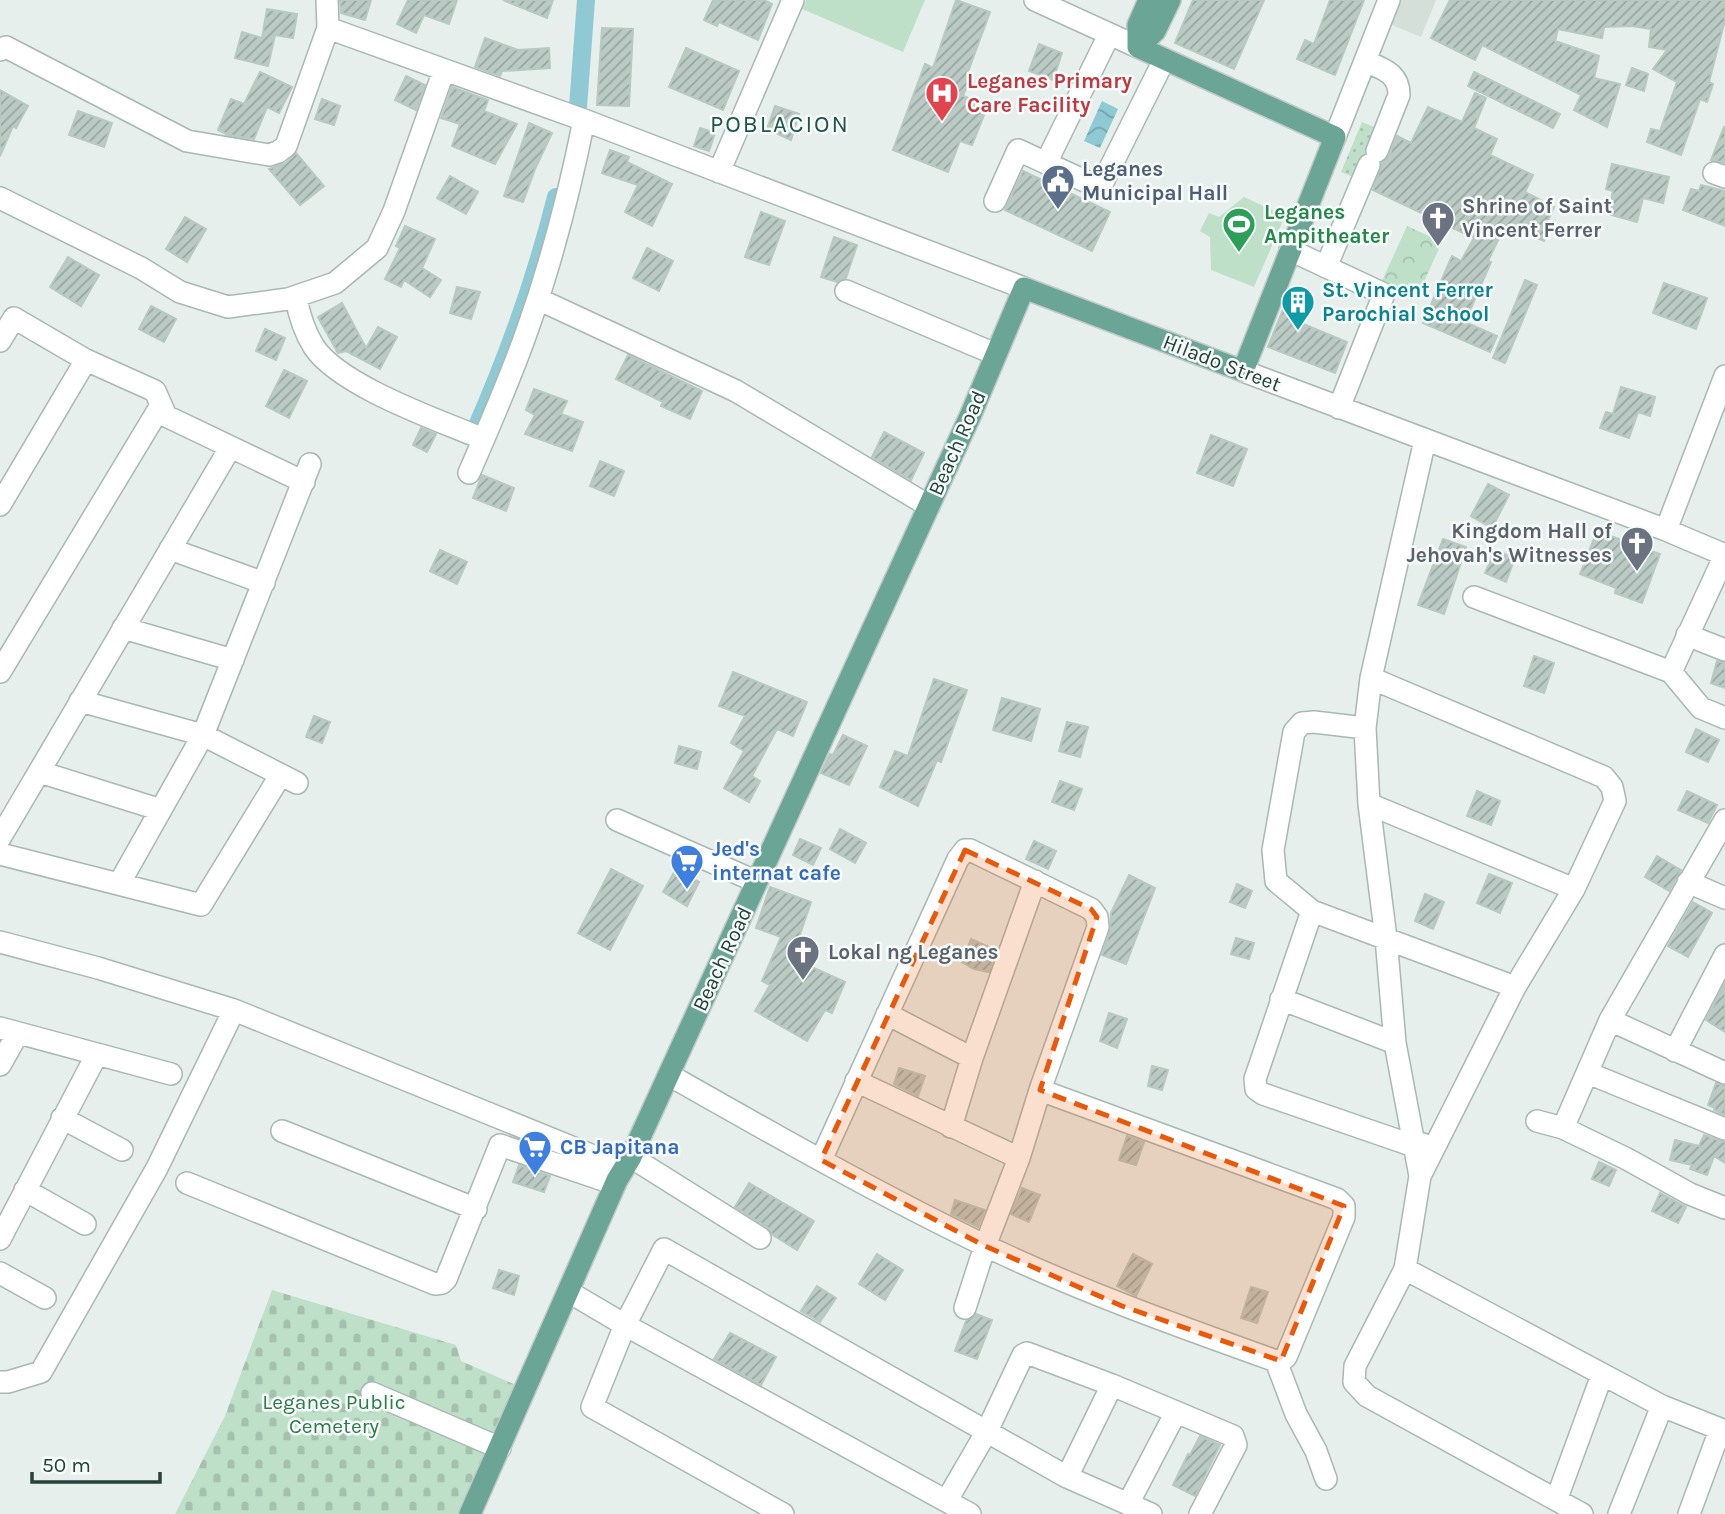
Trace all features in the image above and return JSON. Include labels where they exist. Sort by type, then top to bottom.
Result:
[{"type":"main road","points":[[1138,47],[1138,25],[1149,0]]},
{"type":"main road","points":[[1138,47],[1155,30],[1170,0]]},
{"type":"main road","points":[[1138,47],[1335,137],[1242,371]]},
{"type":"main road","name":"Beach Road","points":[[470,1514],[623,1170],[929,506],[1024,288]]},
{"type":"main road","name":"Hilado Street","points":[[1024,288],[1242,371]]},
{"type":"street","points":[[0,50],[6,47],[187,141],[270,155],[286,146],[328,28],[327,0]]},
{"type":"street","points":[[719,172],[793,0]]},
{"type":"street","points":[[1035,0],[1138,47]]},
{"type":"street","points":[[1335,137],[1389,0]]},
{"type":"street","name":"Hilado Street","points":[[328,28],[584,120],[1024,288]]},
{"type":"street","points":[[1046,163],[1109,35]]},
{"type":"street","points":[[995,201],[1018,150],[1100,188],[1164,60]]},
{"type":"street","points":[[1326,267],[1352,223],[1373,158],[1399,95],[1399,85],[1394,75],[1365,61]]},
{"type":"street","points":[[0,198],[141,268],[180,292],[228,306],[296,297],[335,283],[377,248],[394,211],[444,70]]},
{"type":"street","points":[[469,472],[513,368],[538,299],[574,169],[584,120]]},
{"type":"street","points":[[1290,250],[1384,294],[1339,408]]},
{"type":"street","points":[[846,291],[995,354]]},
{"type":"street","points":[[296,297],[300,320],[310,339],[332,365],[374,392],[483,439]]},
{"type":"street","points":[[538,299],[736,391],[929,506]]},
{"type":"street","points":[[0,341],[14,318],[86,360],[155,391],[166,416],[230,448],[307,473],[203,735],[120,884]]},
{"type":"street","points":[[0,505],[86,360]]},
{"type":"street","name":"Hilado Street","points":[[1242,371],[1666,530],[1725,555]]},
{"type":"street","points":[[1666,530],[1725,376]]},
{"type":"street","points":[[0,672],[160,407]]},
{"type":"street","points":[[1420,1176],[1395,1042],[1386,938],[1368,804],[1366,728],[1371,678],[1425,440]]},
{"type":"street","points":[[0,838],[230,448]]},
{"type":"street","points":[[170,549],[264,583]]},
{"type":"street","points":[[1671,672],[1725,555]]},
{"type":"street","points":[[1474,597],[1671,672],[1701,708],[1725,718]]},
{"type":"street","points":[[123,628],[233,660]]},
{"type":"street","points":[[1687,635],[1725,650]]},
{"type":"street","points":[[1371,678],[1604,777],[1612,787],[1615,801],[1574,889],[1515,987],[1420,1176],[1405,1269],[1354,1366],[1354,1382],[1367,1396],[1582,1514]]},
{"type":"street","points":[[0,854],[201,905],[288,779],[203,735],[80,701]]},
{"type":"street","points":[[1366,728],[1314,722],[1302,723],[1294,732],[1273,850],[1276,881],[1312,911],[1515,987]]},
{"type":"street","points":[[40,772],[161,810]]},
{"type":"street","points":[[1368,804],[1574,889]]},
{"type":"street","points":[[617,820],[757,882]]},
{"type":"street","points":[[1563,1128],[1610,1020],[1725,820]]},
{"type":"street","points":[[821,1160],[958,859],[965,850],[970,850],[1091,909],[1097,917],[1098,927],[965,1308]]},
{"type":"street","points":[[951,1127],[972,1058],[1035,881]]},
{"type":"street","points":[[1688,882],[1725,898]]},
{"type":"street","points":[[1312,911],[1255,1079],[1256,1089],[1263,1094],[1414,1146],[1438,1142]]},
{"type":"street","points":[[0,942],[98,968],[234,1010],[623,1170],[760,1238]]},
{"type":"street","points":[[1675,1051],[1725,956]]},
{"type":"street","points":[[1281,999],[1395,1042]]},
{"type":"street","points":[[0,1382],[9,1382],[41,1372],[157,1168],[234,1010]]},
{"type":"street","points":[[887,1014],[972,1058]]},
{"type":"street","points":[[1610,1020],[1725,1073]]},
{"type":"street","points":[[0,1065],[9,1030],[171,1074]]},
{"type":"street","points":[[0,1239],[97,1054]]},
{"type":"street","points":[[1588,1073],[1725,1129]]},
{"type":"street","points":[[669,1075],[821,1160],[985,1246],[1122,1306],[1276,1361],[1286,1357],[1344,1216],[1345,1206],[1337,1199],[1040,1090]]},
{"type":"street","points":[[856,1081],[1019,1158]]},
{"type":"street","points":[[62,1118],[122,1150]]},
{"type":"street","points":[[1538,1121],[1563,1128],[1690,1194],[1725,1208]]},
{"type":"street","points":[[282,1131],[476,1209]]},
{"type":"street","points":[[187,1183],[435,1284],[446,1279],[500,1145],[623,1170]]},
{"type":"street","points":[[25,1190],[85,1224]]},
{"type":"street","points":[[783,1514],[593,1408],[592,1404],[625,1325],[666,1248],[1066,1477],[1150,1514]]},
{"type":"street","points":[[1405,1269],[1662,1406],[1723,1431],[1689,1514]]},
{"type":"street","points":[[0,1273],[46,1298]]},
{"type":"street","points":[[569,1292],[970,1514]]},
{"type":"street","points":[[947,1500],[987,1431],[1025,1353],[1112,1385],[1233,1436],[1236,1445],[1200,1514]]},
{"type":"street","points":[[1276,1361],[1296,1414],[1316,1451],[1326,1479]]},
{"type":"street","points":[[1557,1499],[1602,1375]]},
{"type":"street","points":[[1066,1477],[1112,1385]]},
{"type":"street","points":[[373,1393],[500,1448]]},
{"type":"street","points":[[1619,1514],[1662,1406]]},
{"type":"street","points":[[1128,1504],[1176,1412]]},
{"type":"highlighted area","points":[[965,850],[1091,909],[1097,917],[1040,1090],[1344,1206],[1281,1361],[1122,1306],[985,1246],[821,1160]]},
{"type":"shaded area","points":[[1397,0],[1436,0],[1421,37],[1387,23]]},
{"type":"green space","points":[[806,0],[925,0],[903,52],[802,9]]},
{"type":"green space","points":[[1362,122],[1379,129],[1358,179],[1341,172]]},
{"type":"green space","name":"Leganes Ampitheater","points":[[1244,197],[1285,216],[1254,287],[1211,270],[1210,237],[1200,231],[1209,213],[1219,217]]},
{"type":"green space","points":[[1407,226],[1442,242],[1417,297],[1382,281]]},
{"type":"green space","name":"Leganes Public Cemetery","points":[[272,1290],[456,1345],[461,1361],[525,1389],[464,1514],[175,1514],[225,1416]]},
{"type":"water","points":[[1102,101],[1118,109],[1100,148],[1084,141]]},
{"type":"building","points":[[340,0],[371,0],[365,20],[341,13]]},
{"type":"building","points":[[408,0],[457,0],[449,24],[424,15],[416,33],[397,24]]},
{"type":"building","points":[[503,0],[553,0],[547,18]]},
{"type":"building","points":[[713,0],[764,0],[772,4],[758,40],[719,22],[717,26],[704,20]]},
{"type":"building","name":"Leganes Primary Care Facility","points":[[956,0],[990,12],[965,80],[969,81],[963,96],[988,105],[972,145],[960,141],[948,172],[893,150],[925,64],[933,68]]},
{"type":"building","points":[[1193,0],[1264,0],[1234,69],[1175,43]]},
{"type":"building","points":[[1330,0],[1364,0],[1335,75],[1297,59],[1305,40],[1314,44]]},
{"type":"building","points":[[1450,0],[1725,0],[1725,20],[1709,82],[1713,84],[1707,102],[1700,99],[1681,155],[1647,142],[1651,129],[1660,131],[1677,82],[1653,69],[1667,50],[1649,47],[1651,29],[1632,26],[1604,27],[1602,38],[1558,29],[1555,41],[1599,56],[1594,78],[1620,84],[1607,127],[1574,110],[1581,95],[1482,45],[1475,60],[1431,38]]},
{"type":"building","points":[[267,9],[297,14],[293,38],[275,35],[268,66],[235,58],[242,32],[262,38]]},
{"type":"building","points":[[602,28],[633,29],[629,106],[597,105]]},
{"type":"building","points":[[485,38],[518,50],[549,48],[550,68],[502,71],[500,76],[475,67]]},
{"type":"building","points":[[1039,44],[1062,53],[1053,80],[1029,71]]},
{"type":"building","points":[[686,48],[739,71],[723,110],[669,87]]},
{"type":"building","points":[[1632,68],[1648,74],[1644,91],[1626,85]]},
{"type":"building","points":[[260,72],[292,87],[279,113],[267,107],[254,139],[228,135],[218,130],[231,99],[244,104]]},
{"type":"building","points":[[1474,72],[1560,114],[1553,128],[1468,86]]},
{"type":"building","points":[[406,76],[425,85],[416,110],[395,100]]},
{"type":"building","points":[[452,87],[488,100],[484,111],[517,124],[495,164],[452,146],[460,124],[441,118]]},
{"type":"building","points":[[0,90],[28,106],[16,128],[13,126],[0,156]]},
{"type":"building","points":[[1475,93],[1486,98],[1474,128],[1497,139],[1490,155],[1533,175],[1525,192],[1554,207],[1546,225],[1550,228],[1544,241],[1510,226],[1506,235],[1501,234],[1488,261],[1491,262],[1465,322],[1497,336],[1490,352],[1423,323],[1452,256],[1461,261],[1474,238],[1373,190],[1382,163],[1389,156],[1397,136],[1411,143],[1428,107],[1462,122]]},
{"type":"building","points":[[322,99],[340,106],[334,125],[315,119]]},
{"type":"building","points":[[775,106],[799,114],[791,140],[767,129]]},
{"type":"building","points":[[78,111],[112,123],[104,147],[69,135]]},
{"type":"building","points":[[529,123],[552,133],[523,202],[504,196]]},
{"type":"building","points":[[700,128],[715,133],[709,151],[694,146]]},
{"type":"building","points":[[1725,128],[1725,163],[1711,160]]},
{"type":"building","points":[[610,150],[629,157],[627,162],[672,184],[652,226],[625,212],[638,185],[602,173]]},
{"type":"building","points":[[296,153],[324,186],[300,205],[269,169],[286,163]]},
{"type":"building","points":[[1612,164],[1669,177],[1663,203],[1643,198],[1637,222],[1608,214],[1613,191],[1606,189]]},
{"type":"building","name":"Leganes Municipal Hall","points":[[1023,171],[1110,212],[1092,251],[1005,210]]},
{"type":"building","points":[[450,176],[478,192],[466,214],[437,198]]},
{"type":"building","points":[[1701,185],[1725,191],[1725,226],[1683,210],[1691,189],[1699,191]]},
{"type":"building","points":[[761,212],[785,221],[769,265],[745,257]]},
{"type":"building","points":[[185,217],[206,229],[187,262],[166,249]]},
{"type":"building","points":[[405,226],[435,239],[422,268],[441,280],[430,297],[404,280],[401,287],[385,279],[400,248],[396,246]]},
{"type":"building","points":[[834,237],[857,245],[846,278],[837,282],[821,277]]},
{"type":"building","points":[[647,248],[673,261],[659,291],[633,278]]},
{"type":"building","points":[[68,257],[99,275],[81,306],[50,287]]},
{"type":"building","points":[[1525,280],[1537,285],[1505,363],[1493,358]]},
{"type":"building","points":[[1664,283],[1707,298],[1696,329],[1653,313]]},
{"type":"building","points":[[457,287],[480,292],[471,319],[450,313]]},
{"type":"building","name":"St. Vincent Ferrer Parochial School","points":[[1286,302],[1301,309],[1296,321],[1347,342],[1335,373],[1268,347]]},
{"type":"building","points":[[342,303],[366,348],[378,327],[397,337],[380,369],[346,351],[338,353],[318,317]]},
{"type":"building","points":[[151,306],[176,319],[164,342],[139,329]]},
{"type":"building","points":[[265,329],[285,338],[276,360],[256,351]]},
{"type":"building","points":[[628,355],[702,391],[690,419],[661,406],[663,402],[616,379]]},
{"type":"building","points":[[284,370],[307,381],[289,418],[266,406]]},
{"type":"building","points":[[1621,387],[1655,397],[1650,416],[1638,412],[1629,438],[1600,428],[1606,412],[1613,414]]},
{"type":"building","points":[[534,389],[567,401],[561,414],[583,422],[572,451],[525,434],[535,415],[526,410]]},
{"type":"building","points":[[421,428],[436,434],[427,452],[413,445]]},
{"type":"building","points":[[884,432],[924,453],[911,480],[872,457]]},
{"type":"building","points":[[1211,435],[1247,449],[1233,486],[1197,473]]},
{"type":"building","points":[[600,461],[624,471],[614,496],[590,486]]},
{"type":"building","points":[[482,475],[514,488],[506,511],[473,498]]},
{"type":"building","points":[[1488,484],[1509,495],[1492,528],[1471,516]]},
{"type":"building","points":[[1597,531],[1660,554],[1642,603],[1615,593],[1616,588],[1580,574]]},
{"type":"building","points":[[1443,539],[1466,547],[1444,614],[1418,605]]},
{"type":"building","points":[[440,550],[467,562],[457,584],[430,571]]},
{"type":"building","points":[[1495,550],[1515,558],[1506,582],[1485,573]]},
{"type":"building","points":[[1534,656],[1554,663],[1544,693],[1524,686]]},
{"type":"building","points":[[1717,661],[1725,663],[1725,688],[1711,683]]},
{"type":"building","points":[[733,672],[807,702],[793,736],[777,729],[752,776],[760,781],[749,802],[724,788],[744,751],[731,743],[745,716],[719,706]]},
{"type":"building","points":[[934,679],[967,690],[941,762],[937,760],[918,806],[880,787],[895,751],[908,756]]},
{"type":"building","points":[[1002,698],[1040,709],[1031,741],[993,730]]},
{"type":"building","points":[[314,716],[330,722],[322,743],[306,737]]},
{"type":"building","points":[[1067,722],[1088,727],[1080,757],[1059,751]]},
{"type":"building","points":[[1696,729],[1719,740],[1708,762],[1686,752]]},
{"type":"building","points":[[843,735],[867,746],[849,785],[821,773]]},
{"type":"building","points":[[679,746],[701,752],[697,769],[675,763]]},
{"type":"building","points":[[1060,781],[1082,789],[1074,810],[1052,802]]},
{"type":"building","points":[[1477,791],[1500,801],[1491,825],[1467,816]]},
{"type":"building","points":[[1687,791],[1717,805],[1708,823],[1678,810]]},
{"type":"building","points":[[840,829],[866,843],[855,863],[830,849]]},
{"type":"building","points":[[800,839],[821,848],[813,865],[793,855]]},
{"type":"building","points":[[1034,841],[1056,851],[1048,869],[1026,859]]},
{"type":"building","points":[[1657,856],[1681,870],[1669,891],[1645,877]]},
{"type":"building","points":[[611,869],[643,886],[610,950],[578,933]]},
{"type":"building","points":[[676,869],[699,882],[687,906],[663,892]]},
{"type":"building","points":[[1489,874],[1512,883],[1500,913],[1477,903]]},
{"type":"building","points":[[1129,875],[1155,888],[1126,964],[1102,955],[1110,931],[1111,913]]},
{"type":"building","points":[[1237,884],[1252,891],[1245,908],[1230,902]]},
{"type":"building","points":[[770,887],[811,902],[792,958],[845,982],[832,1013],[825,1010],[807,1041],[755,1011],[770,985],[762,981],[781,937],[756,928]]},
{"type":"building","points":[[1425,894],[1444,902],[1433,929],[1415,921]]},
{"type":"building","points":[[1693,902],[1712,913],[1688,957],[1668,946]]},
{"type":"building","points":[[1236,938],[1254,943],[1249,959],[1231,954]]},
{"type":"building","points":[[971,939],[996,950],[989,972],[974,969],[962,962]]},
{"type":"building","points":[[1725,983],[1725,1032],[1706,1020]]},
{"type":"building","points":[[1109,1013],[1127,1019],[1117,1048],[1100,1041]]},
{"type":"building","points":[[1152,1066],[1168,1070],[1162,1090],[1148,1086]]},
{"type":"building","points":[[899,1068],[925,1076],[918,1096],[894,1084]]},
{"type":"building","points":[[1716,1083],[1725,1086],[1725,1115],[1708,1105]]},
{"type":"building","points":[[1704,1135],[1725,1142],[1725,1163],[1714,1156],[1707,1175],[1690,1169],[1692,1165],[1670,1160],[1675,1140],[1699,1146]]},
{"type":"building","points":[[1127,1136],[1144,1142],[1136,1165],[1119,1160]]},
{"type":"building","points":[[1599,1162],[1616,1170],[1609,1186],[1592,1179]]},
{"type":"building","points":[[519,1165],[550,1176],[544,1192],[513,1182]]},
{"type":"building","points":[[749,1183],[814,1221],[797,1250],[735,1207]]},
{"type":"building","points":[[1022,1188],[1040,1195],[1029,1222],[1011,1214]]},
{"type":"building","points":[[1660,1193],[1686,1207],[1678,1223],[1652,1211]]},
{"type":"building","points":[[955,1200],[985,1210],[978,1227],[951,1214]]},
{"type":"building","points":[[877,1254],[903,1270],[885,1300],[859,1284]]},
{"type":"building","points":[[1133,1254],[1152,1264],[1136,1296],[1117,1286]]},
{"type":"building","points":[[499,1270],[519,1276],[514,1295],[493,1288]]},
{"type":"building","points":[[817,1286],[836,1298],[820,1322],[801,1311]]},
{"type":"building","points":[[1251,1287],[1268,1292],[1257,1323],[1241,1318]]},
{"type":"building","points":[[976,1314],[992,1320],[977,1359],[955,1351],[966,1321]]},
{"type":"building","points":[[730,1333],[776,1357],[761,1385],[714,1359]]},
{"type":"building","points":[[1200,1436],[1220,1445],[1195,1496],[1173,1485]]},
{"type":"waterway","points":[[578,107],[586,0]]},
{"type":"waterway","points":[[476,428],[521,314],[556,197]]},
{"type":"place","name":"Leganes Primary Care Facility","points":[[942,123]]},
{"type":"place","name":"Leganes Municipal Hall","points":[[1058,211]]},
{"type":"place","name":"Shrine of Saint Vincent Ferrer","points":[[1438,248]]},
{"type":"place","name":"Leganes Ampitheater","points":[[1239,254]]},
{"type":"place","name":"St. Vincent Ferrer Parochial School","points":[[1298,332]]},
{"type":"place","name":"Kingdom Hall of Jehovah's Witnesses","points":[[1637,573]]},
{"type":"place","name":"Jed's internat cafe","points":[[687,891]]},
{"type":"place","name":"Lokal ng Leganes","points":[[803,982]]},
{"type":"place","name":"CB Japitana","points":[[535,1177]]},
{"type":"district","name":"POBLACION","points":[[780,124]]}]
